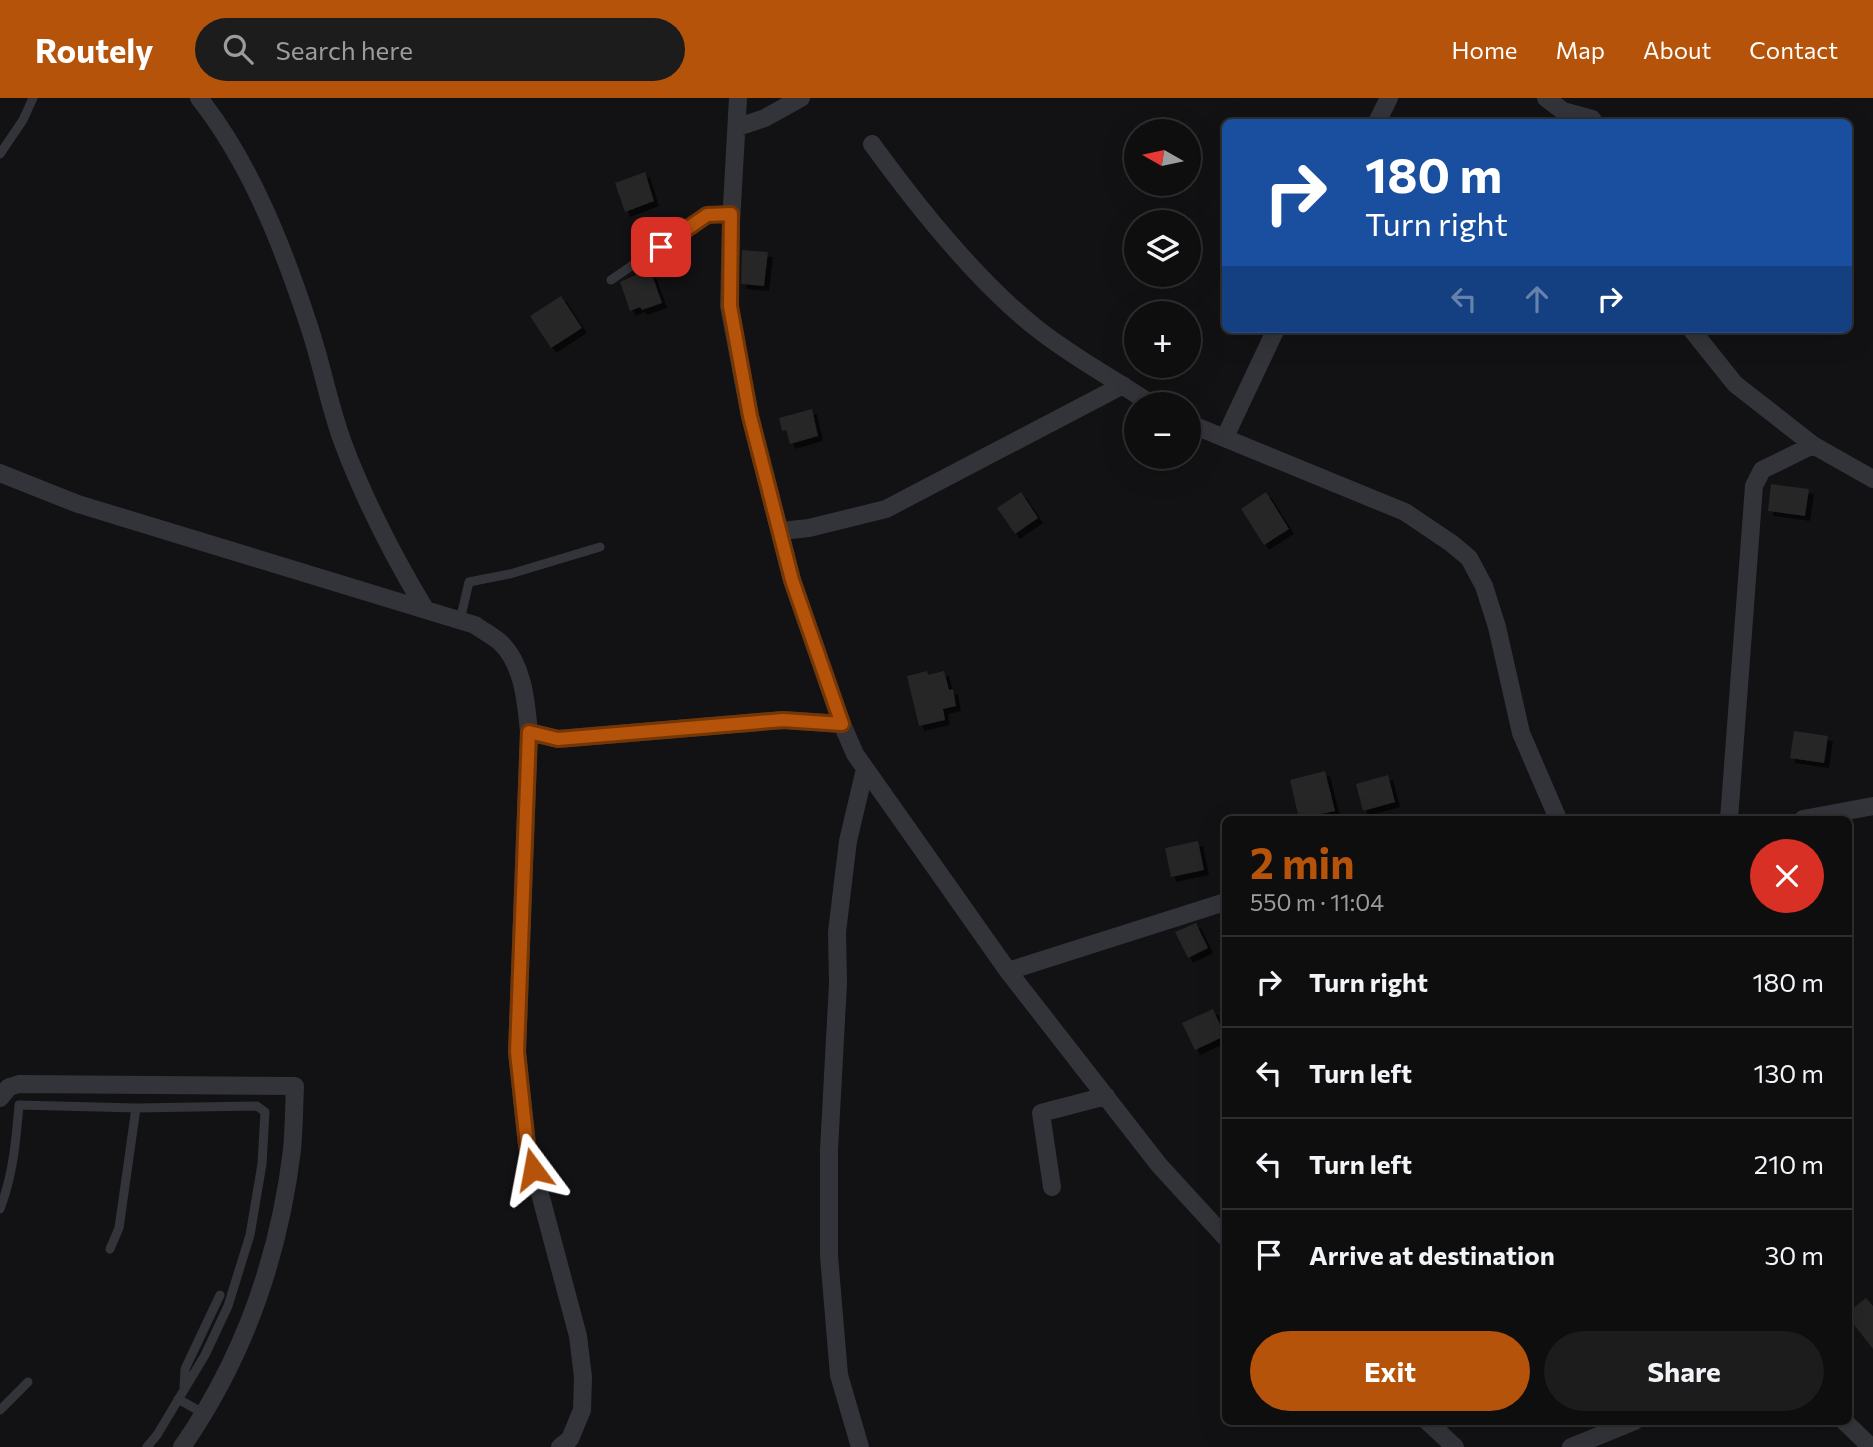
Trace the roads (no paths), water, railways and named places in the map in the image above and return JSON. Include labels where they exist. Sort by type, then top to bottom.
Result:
[{"type":"street","points":[[199,98],[221,125],[250,178],[310,327],[343,441],[367,503],[388,547],[425,610]]},
{"type":"street","points":[[738,98],[731,214],[730,306],[750,416],[792,580],[842,724],[865,769],[1008,971],[1159,1165],[1222,1234]]},
{"type":"street","points":[[738,127],[765,118],[800,98]]},
{"type":"street","points":[[1378,119],[1389,98]]},
{"type":"street","points":[[1546,98],[1563,111],[1592,119]]},
{"type":"street","points":[[872,144],[903,186],[991,287],[1044,334],[1080,360],[1133,392]]},
{"type":"street","points":[[1226,437],[1274,333]]},
{"type":"street","points":[[1694,333],[1735,384],[1813,445],[1873,479]]},
{"type":"street","points":[[781,531],[809,528],[886,509],[1123,385]]},
{"type":"street","points":[[1201,428],[1405,512],[1469,558],[1484,586],[1497,627],[1521,733],[1557,816]]},
{"type":"street","points":[[1729,816],[1754,486],[1762,470],[1813,445]]},
{"type":"street","points":[[0,473],[78,504],[475,625],[502,644],[524,689],[529,732],[517,1052],[527,1145],[578,1336],[583,1377],[582,1410],[570,1439],[560,1447]]},
{"type":"street","points":[[529,732],[558,739],[783,720],[842,724]]},
{"type":"street","points":[[860,1447],[839,1374],[829,1255],[829,1150],[838,982],[837,932],[848,841],[865,769]]},
{"type":"street","points":[[1819,816],[1873,806]]},
{"type":"street","points":[[1008,971],[1222,903]]},
{"type":"street","points":[[0,1097],[9,1087],[19,1084],[295,1086],[292,1148],[269,1261],[258,1298],[238,1348],[203,1413],[181,1447]]},
{"type":"street","points":[[1052,1187],[1041,1113],[1106,1096]]},
{"type":"street","points":[[1431,1425],[1455,1447]]},
{"type":"street","points":[[1571,1447],[1625,1425]]},
{"type":"street","points":[[1848,1425],[1871,1447]]},
{"type":"lane","points":[[0,154],[23,120],[33,98]]},
{"type":"lane","points":[[611,280],[701,218],[713,214],[731,214]]},
{"type":"lane","points":[[460,620],[469,582],[509,574],[600,547]]},
{"type":"lane","points":[[0,1209],[7,1191],[16,1149],[19,1105],[136,1108],[257,1106],[263,1110],[266,1115],[262,1164],[250,1235],[228,1306],[205,1355],[147,1447]]},
{"type":"lane","points":[[110,1249],[118,1228],[136,1108]]},
{"type":"lane","points":[[184,1388],[185,1369],[220,1295]]},
{"type":"lane","points":[[0,1410],[28,1382]]},
{"type":"lane","points":[[178,1398],[203,1413]]}]
